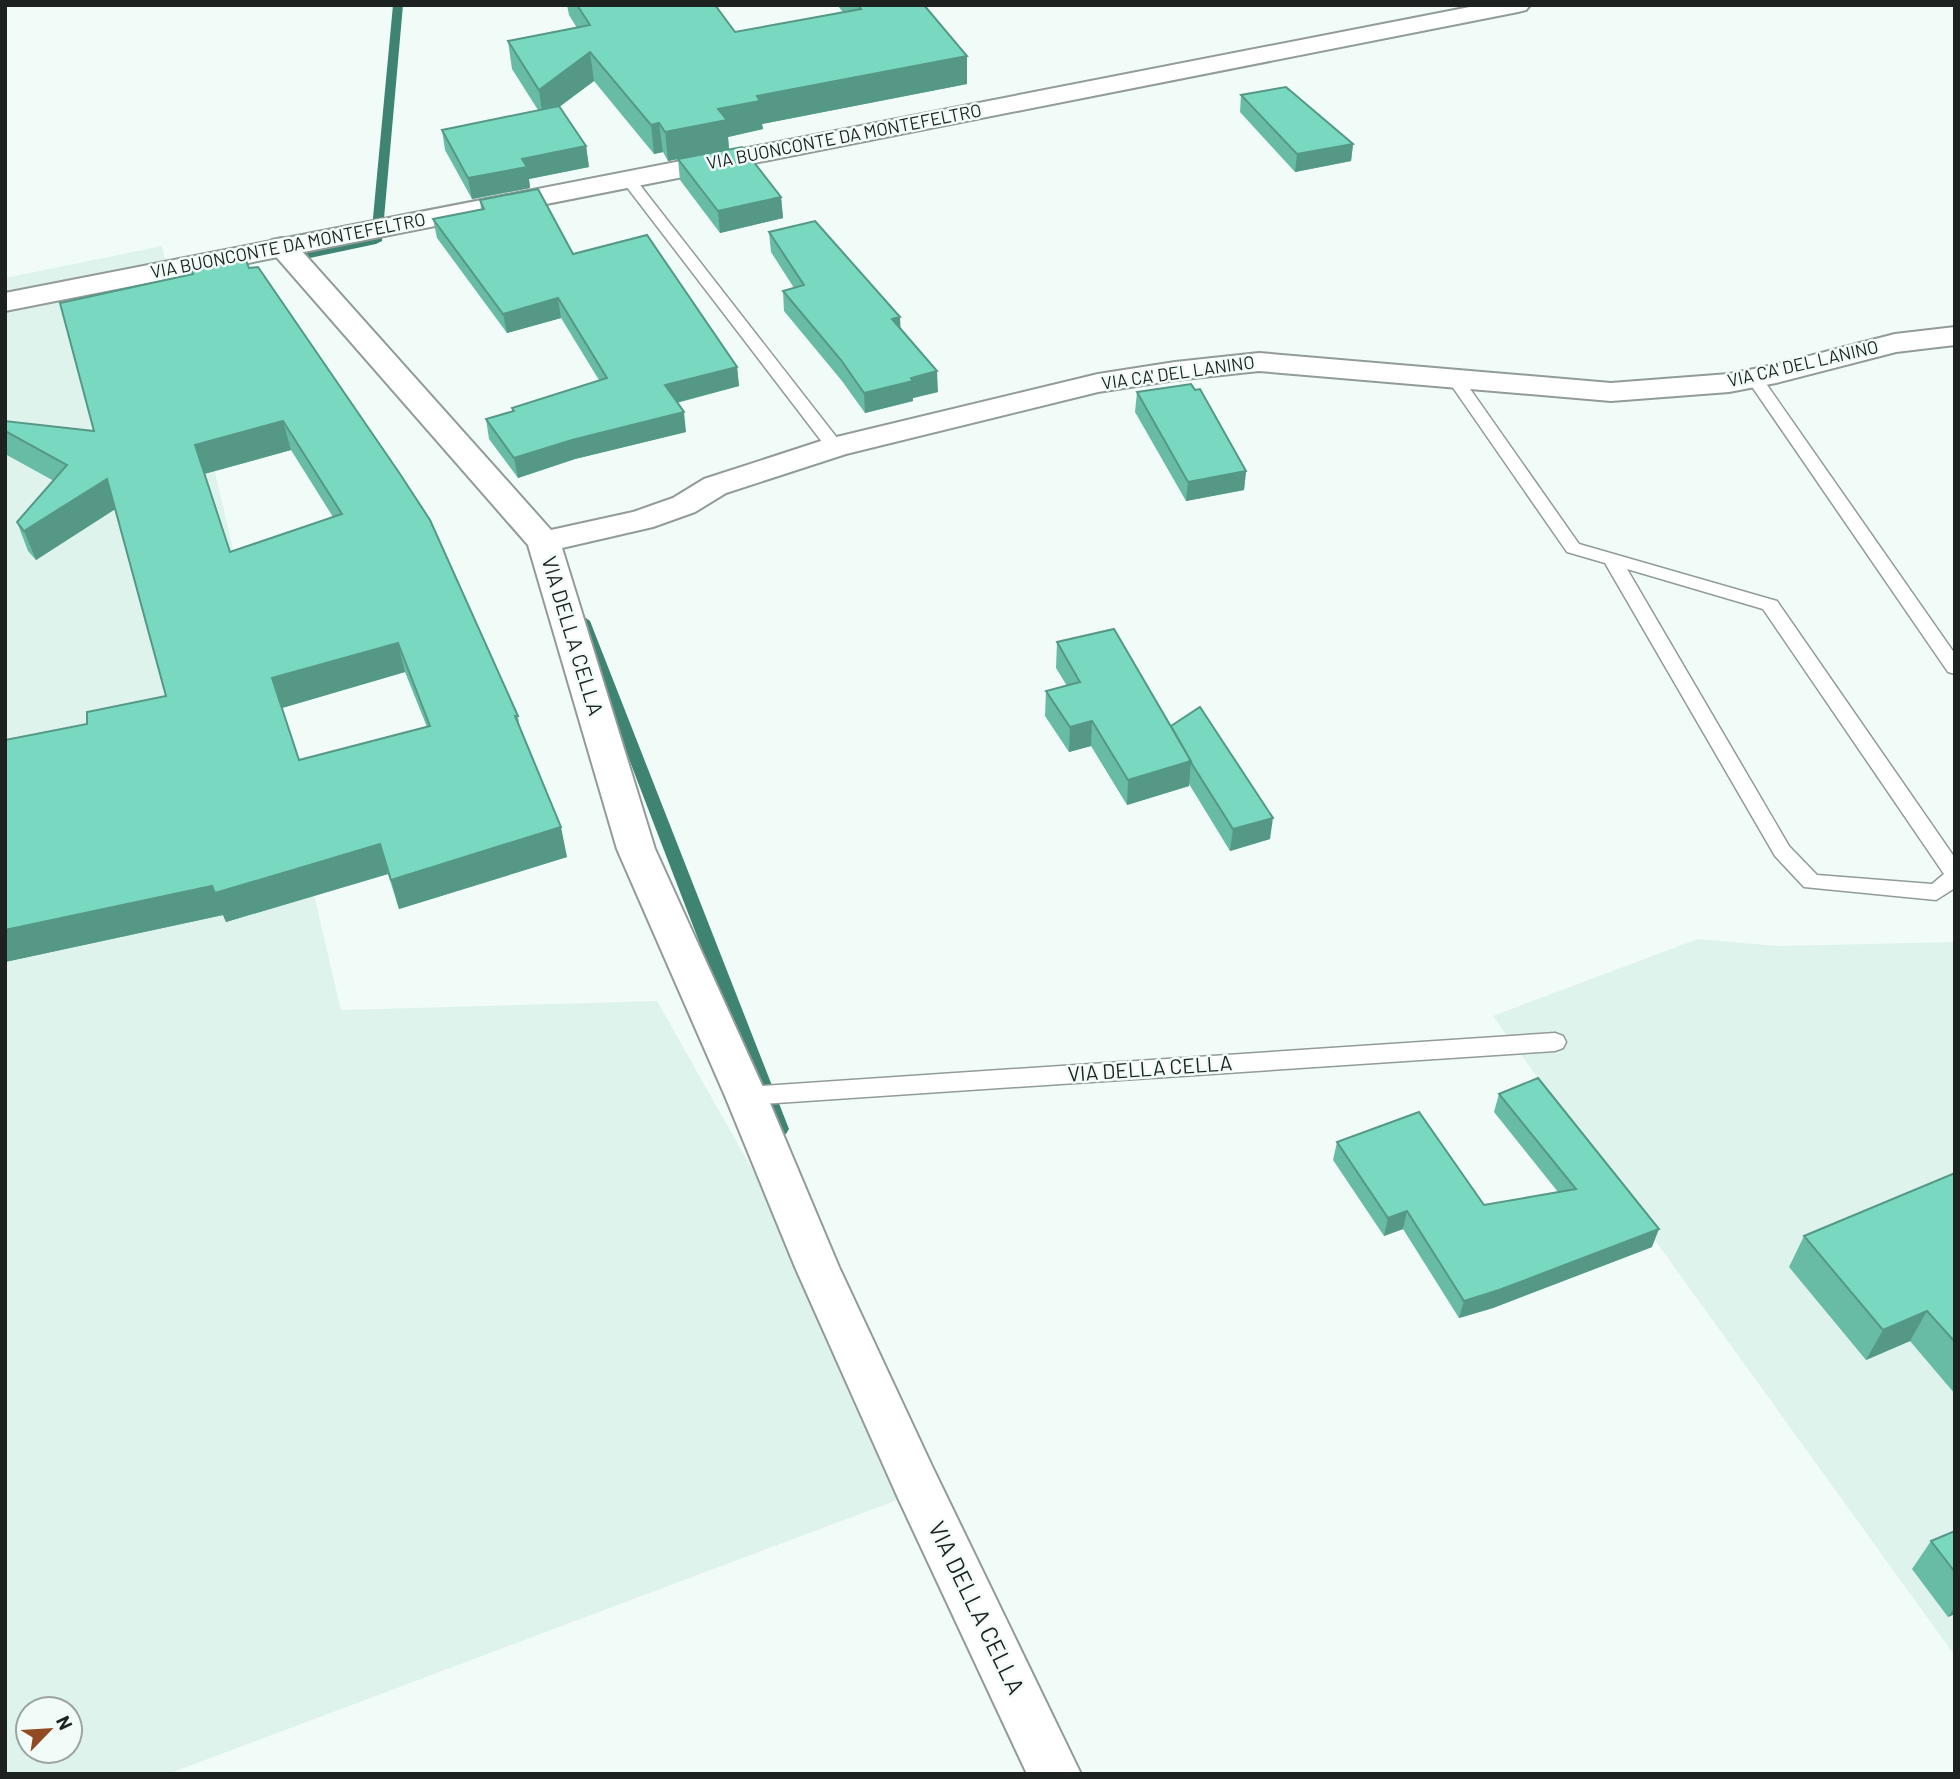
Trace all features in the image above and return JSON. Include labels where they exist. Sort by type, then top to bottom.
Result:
[{"type":"street","name":"VIA BUONCONTE DA MONTEFELTRO","points":[[5,302],[1518,5]]},
{"type":"street","name":"VIA DELLA CELLA","points":[[282,246],[544,542],[636,849],[746,1096],[828,1292],[915,1482],[1055,1774]]},
{"type":"street","name":"VIA CA' DEL LANINO","points":[[544,542],[642,520],[684,505],[715,486],[835,447],[1098,383],[1175,370],[1259,362],[1611,392],[1662,390],[1754,378],[1895,343],[1955,336]]},
{"type":"lane","points":[[628,179],[835,447]]},
{"type":"lane","points":[[1754,378],[1955,668]]},
{"type":"lane","points":[[1455,379],[1573,548],[1770,605],[1955,876],[1936,892],[1811,882],[1782,851],[1612,560]]},
{"type":"lane","name":"VIA DELLA CELLA","points":[[746,1096],[1555,1042]]},
{"type":"shaded area","points":[[162,246],[341,1010],[657,1001],[932,1487],[168,1774],[5,1774],[5,278]]},
{"type":"shaded area","points":[[1698,939],[1778,946],[1955,942],[1955,1656],[1493,1016]]},
{"type":"building","points":[[577,5],[715,5],[735,32],[861,9],[858,5],[924,5],[967,56],[757,96],[760,101],[718,109],[727,120],[665,132],[659,123],[651,125],[590,52],[539,90],[508,41],[590,25]]},
{"type":"building","points":[[1286,87],[1353,144],[1297,154],[1241,95]]},
{"type":"building","points":[[559,106],[586,146],[522,159],[527,167],[468,178],[442,130]]},
{"type":"building","points":[[742,147],[781,197],[718,211],[678,159]]},
{"type":"building","points":[[538,189],[573,254],[647,235],[737,367],[665,385],[684,412],[572,440],[514,458],[486,419],[607,378],[558,298],[503,314],[433,219],[484,209],[480,200]]},
{"type":"building","points":[[815,221],[900,317],[892,319],[937,371],[911,378],[913,381],[864,393],[841,360],[783,291],[804,285],[769,232]]},
{"type":"building","points":[[245,258],[249,268],[258,267],[400,474],[430,520],[518,716],[515,716],[561,827],[391,880],[380,844],[215,893],[212,886],[5,930],[5,740],[87,724],[87,712],[166,696],[107,479],[24,531],[17,522],[67,465],[5,431],[5,421],[94,431],[60,303],[193,274],[191,269]],"holes":[[[283,421],[342,514],[230,552],[195,445]],[[398,643],[430,726],[299,760],[272,678]]]},
{"type":"building","points":[[1191,384],[1195,390],[1200,389],[1246,471],[1188,482],[1137,392]]},
{"type":"building","points":[[1114,629],[1191,761],[1128,780],[1092,721],[1070,727],[1046,691],[1080,682],[1057,642]]},
{"type":"building","points":[[1200,707],[1273,818],[1233,829],[1171,726]]},
{"type":"building","points":[[1538,1078],[1659,1229],[1464,1301],[1407,1211],[1388,1218],[1337,1142],[1419,1112],[1484,1205],[1576,1189],[1499,1094]]},
{"type":"building","points":[[1955,1173],[1955,1342],[1927,1311],[1883,1330],[1804,1236]]},
{"type":"building","points":[[1955,1531],[1955,1572],[1931,1541]]},
{"type":"waterway","points":[[304,265],[297,257],[376,241],[398,5]]},
{"type":"waterway","points":[[583,621],[780,1129]]}]
